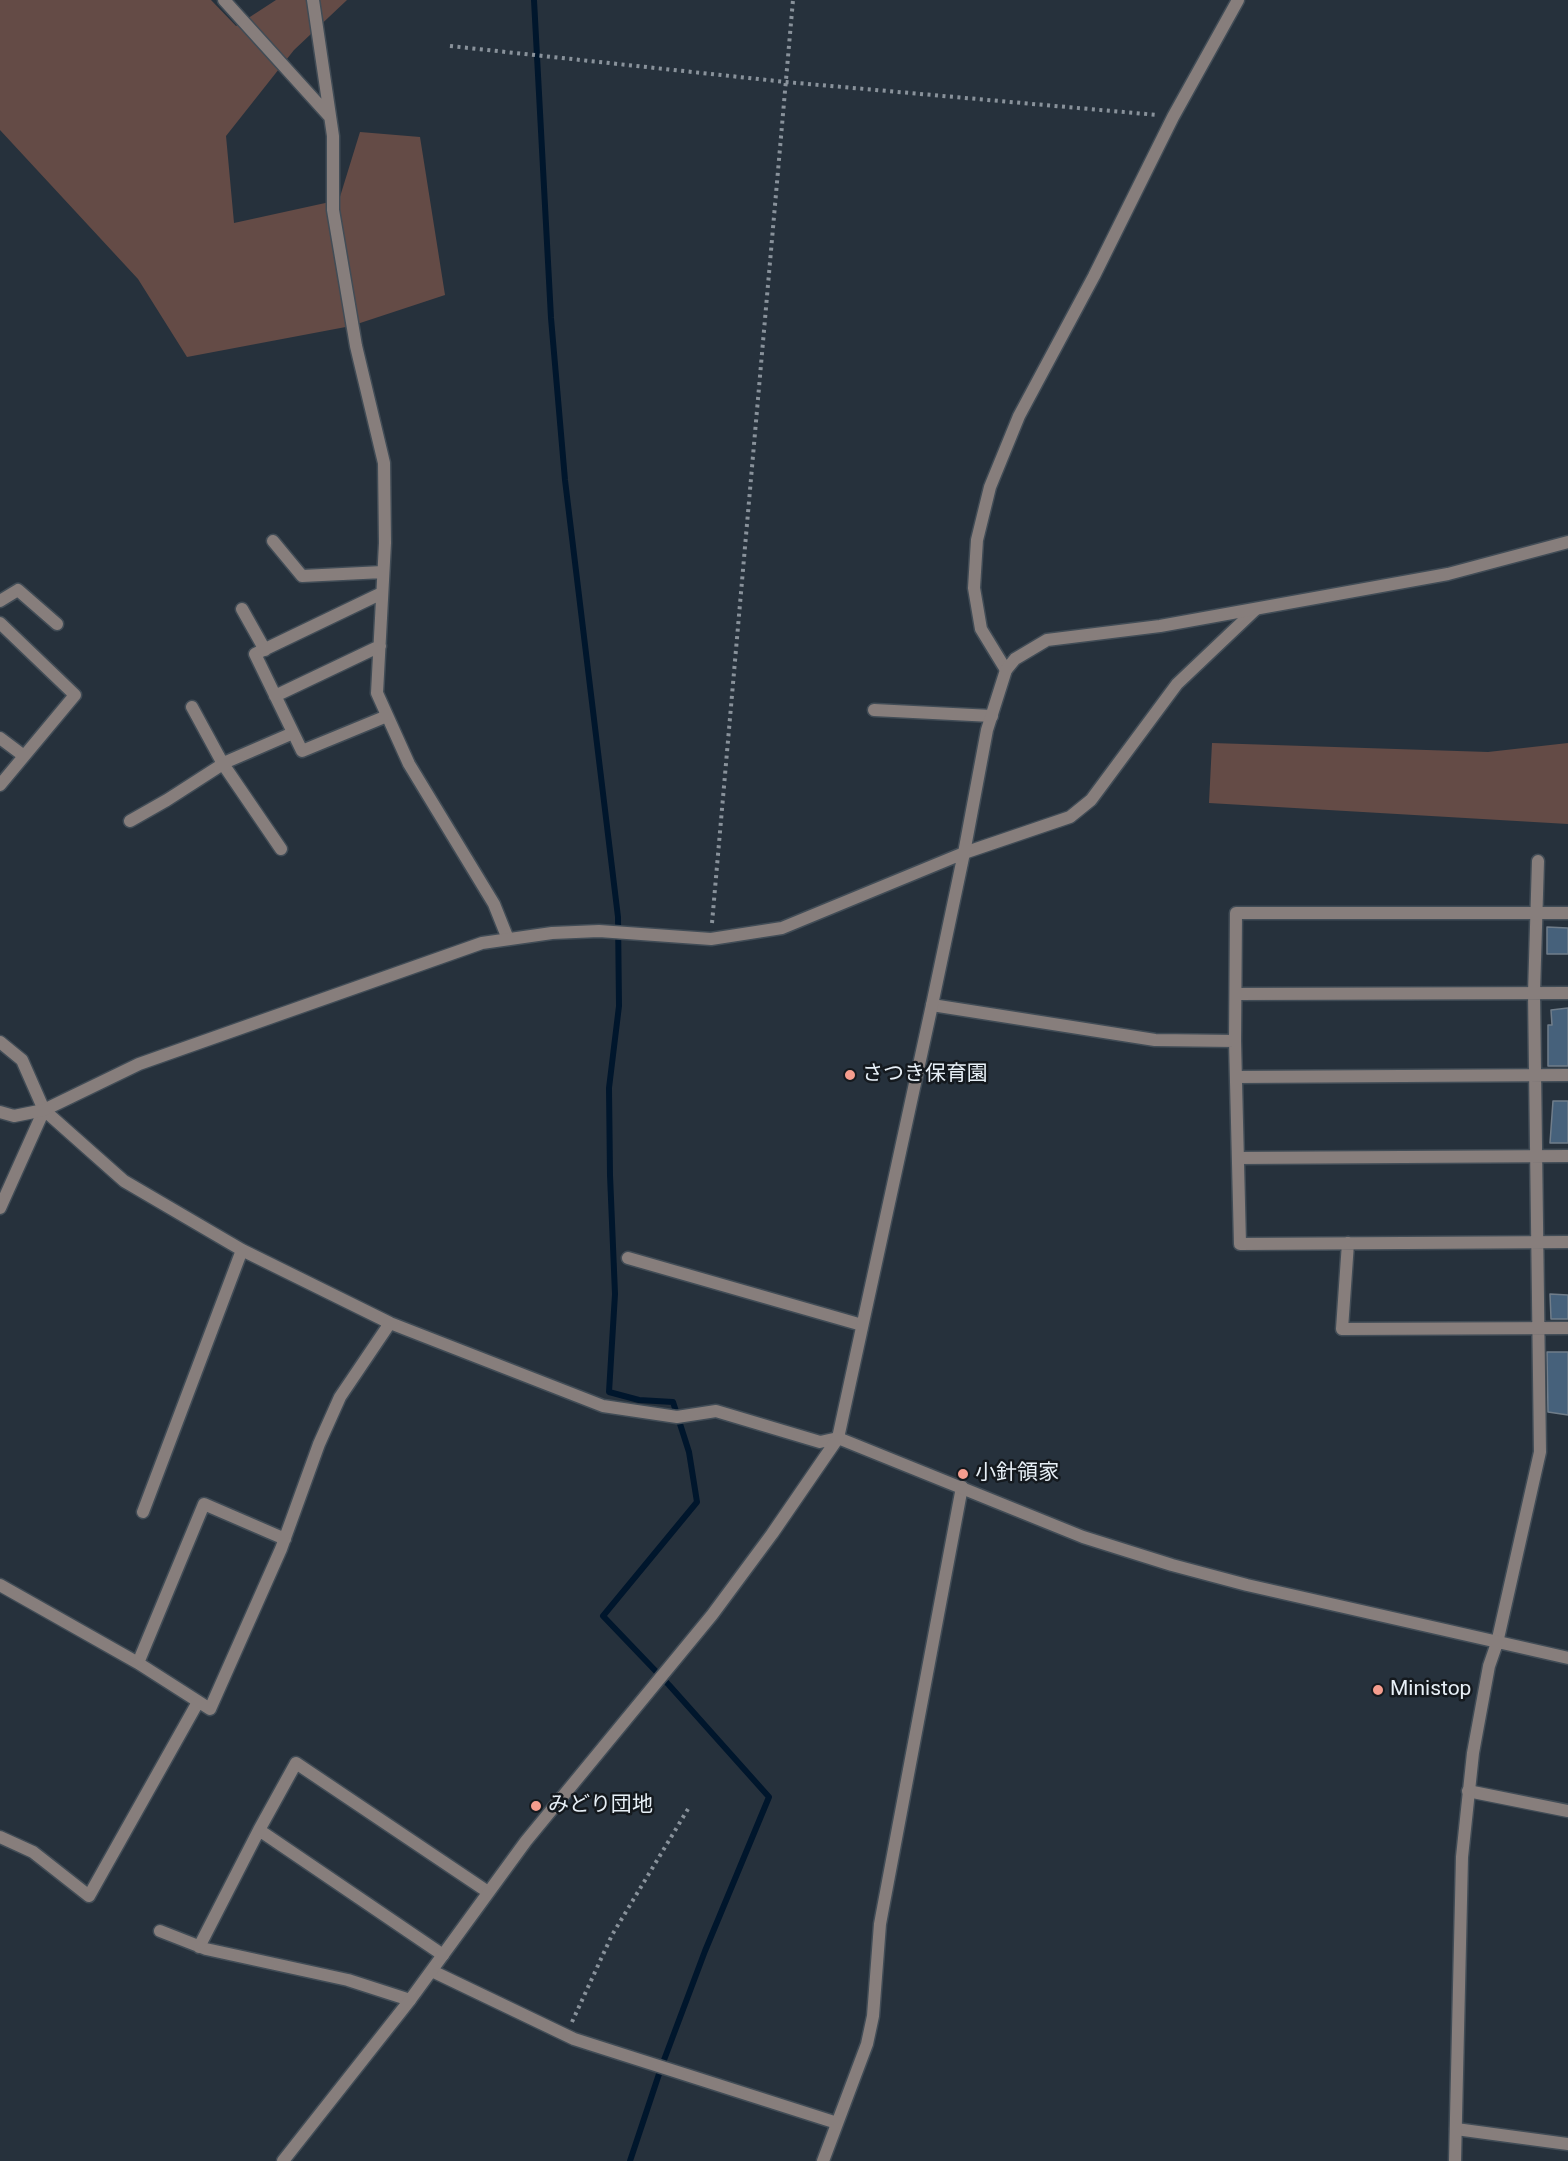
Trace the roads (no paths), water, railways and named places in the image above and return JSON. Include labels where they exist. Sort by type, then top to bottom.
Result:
[{"type":"street","points":[[224,0],[331,118]]},
{"type":"street","points":[[313,0],[333,136],[333,210],[357,346],[384,463],[383,572],[377,693],[409,764],[494,904],[508,939]]},
{"type":"street","points":[[1006,670],[981,629],[975,588],[977,540],[990,487],[1019,416],[1094,276],[1173,117],[1238,0]]},
{"type":"street","points":[[273,541],[302,576],[383,572]]},
{"type":"street","points":[[283,2161],[410,2000],[569,1786],[712,1616],[838,1438],[964,853],[987,730],[1006,670],[1015,659],[1047,640],[1160,626],[1448,574],[1568,542]]},
{"type":"street","points":[[0,601],[18,590],[57,624]]},
{"type":"street","points":[[382,592],[255,654],[302,751],[387,716]]},
{"type":"street","points":[[242,609],[265,650]]},
{"type":"street","points":[[0,1112],[14,1116],[44,1110],[139,1064],[482,943],[552,933],[599,931],[711,939],[782,928],[964,853],[1070,817],[1091,800],[1177,684],[1256,609]]},
{"type":"street","points":[[0,623],[75,695],[0,785]]},
{"type":"street","points":[[275,696],[380,646]]},
{"type":"street","points":[[192,707],[223,764],[280,849]]},
{"type":"street","points":[[874,710],[992,716]]},
{"type":"street","points":[[130,820],[167,800],[223,764],[293,733]]},
{"type":"street","points":[[0,738],[24,756]]},
{"type":"street","points":[[1455,2161],[1462,1857],[1468,1791],[1485,1686],[1497,1643],[1540,1452],[1534,993],[1538,861]]},
{"type":"street","points":[[1568,913],[1236,914],[1235,1041],[1240,1244],[1568,1242]]},
{"type":"street","points":[[1236,994],[1568,993]]},
{"type":"street","points":[[932,1005],[1155,1040],[1235,1041]]},
{"type":"street","points":[[0,1042],[22,1060],[44,1110],[124,1181],[242,1250],[390,1323],[603,1406],[677,1417],[716,1411],[820,1442],[838,1438],[1083,1537],[1172,1565],[1247,1585],[1568,1658]]},
{"type":"street","points":[[1236,1077],[1568,1075]]},
{"type":"street","points":[[0,1208],[44,1110]]},
{"type":"street","points":[[1238,1158],[1568,1156]]},
{"type":"street","points":[[1348,1243],[1342,1329],[1568,1328]]},
{"type":"street","points":[[143,1512],[242,1250]]},
{"type":"street","points":[[628,1258],[862,1325]]},
{"type":"street","points":[[0,1585],[138,1663],[210,1709],[285,1539],[318,1444],[340,1397],[390,1323]]},
{"type":"street","points":[[823,2161],[867,2043],[873,2016],[880,1924],[962,1487]]},
{"type":"street","points":[[138,1663],[204,1504],[285,1539]]},
{"type":"street","points":[[0,1837],[33,1852],[89,1896],[198,1702]]},
{"type":"street","points":[[200,1947],[259,1830],[296,1763],[488,1893]]},
{"type":"street","points":[[1468,1791],[1568,1811]]},
{"type":"street","points":[[259,1830],[443,1955]]},
{"type":"street","points":[[160,1931],[200,1947],[348,1980],[410,2000]]},
{"type":"street","points":[[432,1971],[566,2035],[837,2122]]},
{"type":"street","points":[[1456,2129],[1568,2144]]},
{"type":"waterway","points":[[534,0],[551,318],[565,480],[618,917],[619,1006],[609,1088],[615,1294],[609,1392],[639,1400],[673,1402],[689,1452],[697,1502],[603,1616],[669,1685],[769,1797],[705,1951],[661,2068],[630,2161]]},
{"type":"place","name":"さつき保育園","points":[[850,1075]]},
{"type":"place","name":"小針領家","points":[[963,1474]]},
{"type":"place","name":"Ministop","points":[[1378,1690]]},
{"type":"place","name":"みどり団地","points":[[536,1806]]}]
